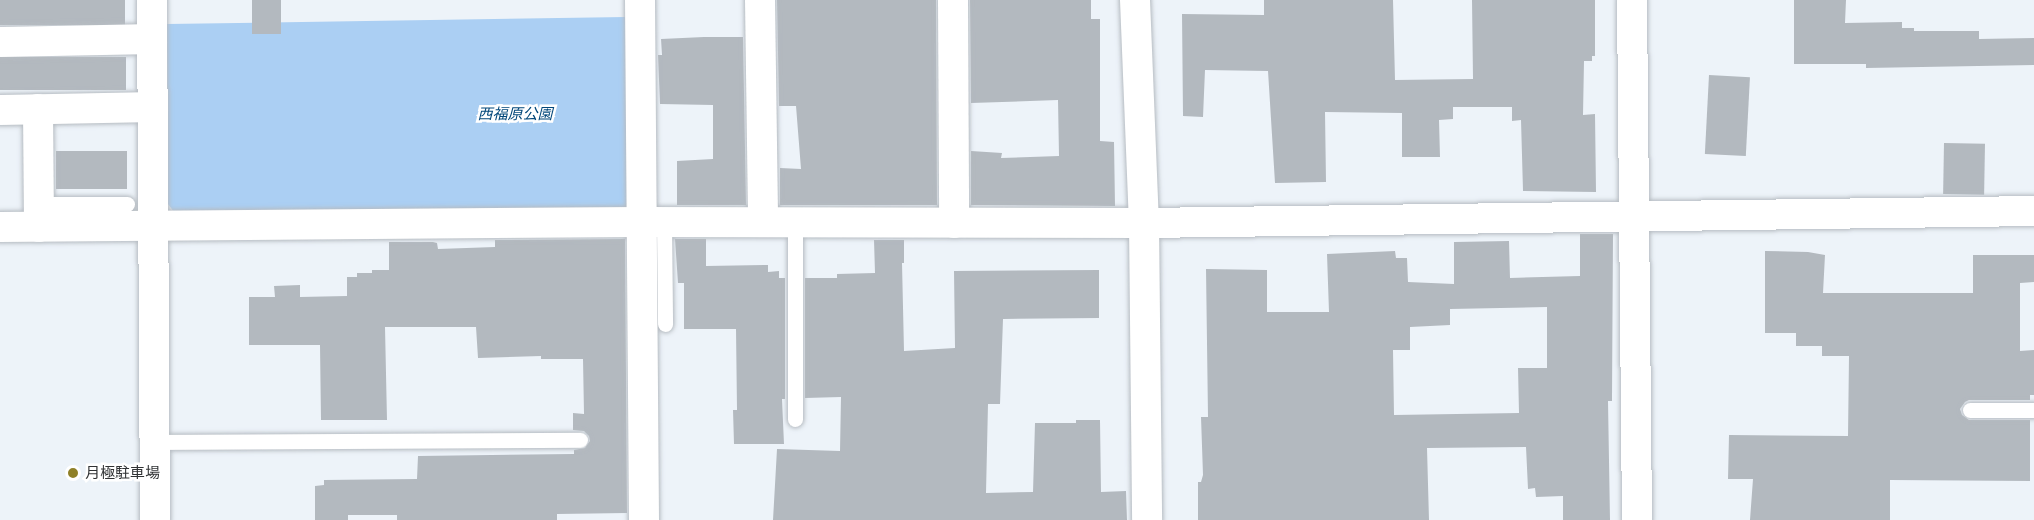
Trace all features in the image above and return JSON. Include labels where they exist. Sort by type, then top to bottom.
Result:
[{"type":"street","points":[[152,0],[155,520]]},
{"type":"street","points":[[640,0],[652,222],[644,520]]},
{"type":"street","points":[[760,0],[763,222]]},
{"type":"street","points":[[953,0],[954,223]]},
{"type":"street","points":[[1135,0],[1144,223],[1147,520]]},
{"type":"street","points":[[1632,0],[1637,520]]},
{"type":"street","points":[[0,42],[152,39]]},
{"type":"street","points":[[0,110],[153,107]]},
{"type":"street","points":[[38,109],[39,216]]},
{"type":"street","points":[[0,227],[39,216],[154,228],[652,222],[1144,223],[2034,212]]},
{"type":"lane","points":[[39,216],[127,204]]},
{"type":"lane","points":[[652,222],[665,324]]},
{"type":"lane","points":[[795,222],[795,419]]},
{"type":"lane","points":[[1970,410],[2034,410]]},
{"type":"lane","points":[[155,442],[580,440]]},
{"type":"green space","name":"西福原公園","points":[[626,17],[633,207],[174,212],[168,204],[167,24]]},
{"type":"building","points":[[0,0],[125,0],[125,25],[0,25]]},
{"type":"building","points":[[252,0],[281,0],[281,34],[252,34]]},
{"type":"building","points":[[777,0],[936,0],[937,205],[780,205],[780,168],[801,169],[796,106],[779,106]]},
{"type":"building","points":[[970,0],[1091,0],[1091,19],[1100,19],[1100,141],[1114,142],[1115,206],[971,205],[971,151],[1002,153],[1001,158],[1059,156],[1058,100],[971,103]]},
{"type":"building","points":[[1264,0],[1393,0],[1395,80],[1473,79],[1472,0],[1595,0],[1595,56],[1592,56],[1592,61],[1584,61],[1583,115],[1595,114],[1596,192],[1523,191],[1521,120],[1512,121],[1512,107],[1453,107],[1453,119],[1439,120],[1440,157],[1402,157],[1402,113],[1325,112],[1326,182],[1275,183],[1268,71],[1205,70],[1203,117],[1183,116],[1182,14],[1264,15]]},
{"type":"building","points":[[1794,0],[1846,0],[1845,23],[1902,22],[1902,28],[1914,28],[1914,31],[1979,31],[1979,39],[2034,38],[2034,65],[1866,68],[1866,64],[1794,64]]},
{"type":"building","points":[[743,37],[746,205],[677,205],[677,161],[713,159],[713,105],[660,104],[658,55],[662,55],[661,39]]},
{"type":"building","points":[[0,57],[126,57],[126,90],[0,90]]},
{"type":"building","points":[[1709,75],[1750,77],[1746,156],[1705,154]]},
{"type":"building","points":[[1944,143],[1985,144],[1984,195],[1943,194]]},
{"type":"building","points":[[56,151],[127,151],[127,189],[56,189]]},
{"type":"building","points":[[1580,234],[1613,234],[1612,401],[1608,401],[1610,520],[1563,520],[1563,496],[1536,497],[1535,488],[1528,489],[1526,447],[1427,448],[1429,520],[1198,520],[1198,482],[1201,482],[1203,475],[1201,417],[1208,417],[1206,269],[1267,270],[1267,312],[1329,312],[1327,254],[1395,251],[1396,258],[1407,258],[1408,282],[1454,284],[1454,242],[1509,241],[1510,278],[1580,276]],"holes":[[[1547,307],[1547,368],[1518,368],[1519,413],[1394,415],[1393,350],[1410,350],[1410,327],[1450,325],[1450,309]]]},
{"type":"building","points":[[625,239],[627,513],[557,514],[557,520],[397,520],[397,515],[348,515],[348,520],[315,520],[315,486],[324,485],[324,480],[417,479],[418,456],[574,454],[574,450],[585,448],[590,441],[589,436],[584,431],[573,430],[573,413],[584,414],[583,359],[541,359],[541,356],[478,358],[476,327],[385,327],[387,420],[321,420],[320,345],[249,345],[249,297],[275,297],[274,286],[300,285],[300,297],[347,296],[347,277],[357,277],[357,273],[372,273],[372,270],[389,270],[389,242],[433,242],[437,243],[438,249],[495,247],[495,240]]},
{"type":"building","points":[[675,239],[706,239],[706,266],[768,265],[768,272],[779,271],[779,278],[785,278],[785,399],[782,399],[784,444],[734,444],[733,410],[737,410],[736,329],[684,329],[684,283],[678,283]]},
{"type":"building","points":[[874,240],[904,240],[904,263],[902,263],[904,351],[955,348],[954,271],[1099,270],[1099,318],[1003,319],[1000,404],[988,404],[986,493],[1033,492],[1035,423],[1076,423],[1076,420],[1100,420],[1101,492],[1126,491],[1127,520],[773,520],[777,449],[840,451],[841,397],[805,398],[805,278],[837,278],[837,274],[875,273]]},
{"type":"building","points":[[1765,251],[1808,252],[1825,255],[1823,293],[1973,293],[1973,255],[2034,255],[2034,282],[2020,283],[2020,351],[2034,350],[2034,395],[2030,395],[2030,400],[1969,400],[1960,409],[1962,415],[1969,420],[2030,420],[2030,481],[1890,480],[1890,520],[1750,520],[1753,479],[1728,479],[1729,435],[1848,436],[1849,356],[1822,356],[1822,346],[1796,346],[1796,333],[1765,333]]},
{"type":"place","name":"月極駐車場","points":[[73,473]]}]
